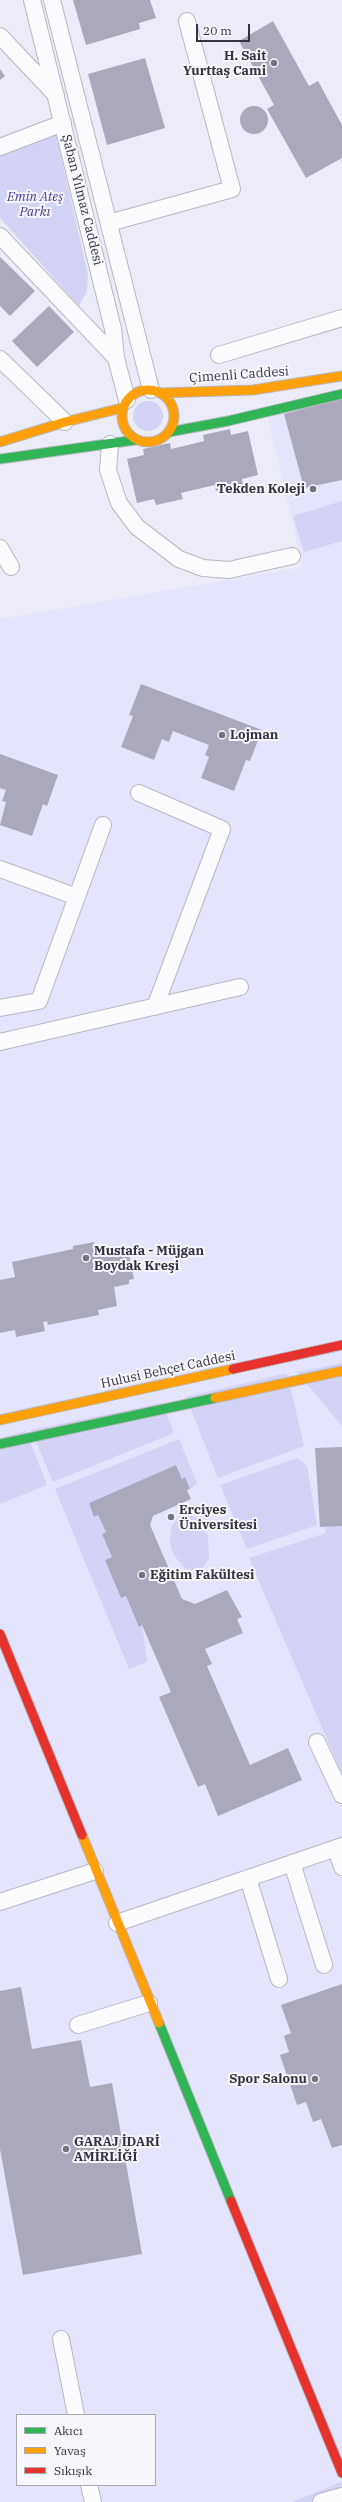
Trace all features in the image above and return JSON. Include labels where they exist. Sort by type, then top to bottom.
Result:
[{"type":"street","name":"Şaban Yılmaz Caddesi","points":[[32,0],[113,329],[116,358],[124,404]]},
{"type":"street","name":"Şaban Yılmaz Caddesi","points":[[52,0],[109,223],[156,391]]},
{"type":"street","points":[[109,223],[232,189],[187,21]]},
{"type":"street","points":[[0,36],[56,95]]},
{"type":"street","points":[[0,147],[63,123]]},
{"type":"street","points":[[0,236],[116,358]]},
{"type":"street","points":[[219,355],[342,318]]},
{"type":"street","points":[[0,359],[65,422]]},
{"type":"street","name":"Çimenli Caddesi","points":[[156,391],[253,390],[342,376]]},
{"type":"street","points":[[0,442],[124,404],[133,394],[156,391],[172,406],[174,415],[169,432]]},
{"type":"street","points":[[0,459],[135,440],[153,442],[169,432],[228,421],[342,394]]},
{"type":"street","points":[[124,404],[123,426],[135,440]]},
{"type":"street","points":[[110,444],[108,470],[118,503],[137,527],[179,559],[202,568],[229,570],[292,556]]},
{"type":"street","points":[[0,548],[11,567]]},
{"type":"street","points":[[139,793],[222,829],[155,1007]]},
{"type":"street","points":[[0,1008],[39,1001],[104,825]]},
{"type":"street","points":[[0,869],[77,897]]},
{"type":"street","points":[[0,1042],[240,987]]},
{"type":"street","name":"Hulusi Behçet Caddesi","points":[[1,1420],[342,1344]]},
{"type":"street","points":[[0,1444],[342,1371]]},
{"type":"street","points":[[0,1454],[24,1439]]},
{"type":"street","points":[[0,1634],[116,1923],[342,2473]]},
{"type":"street","points":[[317,1742],[342,1795]]},
{"type":"street","points":[[116,1923],[339,1847],[342,1867]]},
{"type":"street","points":[[292,1863],[324,1965]]},
{"type":"street","points":[[0,1902],[95,1871]]},
{"type":"street","points":[[248,1878],[279,1979]]},
{"type":"street","points":[[78,2025],[149,2002]]},
{"type":"street","points":[[61,2339],[76,2414]]},
{"type":"street","points":[[89,2486],[93,2502]]},
{"type":"street","points":[[321,2502],[342,2496]]},
{"type":"shaded area","name":"Erciyes Üniversitesi","points":[[342,397],[342,2502],[0,2502],[0,619],[303,567],[268,418]]},
{"type":"green space","name":"Emin Ateş Parkı","points":[[56,134],[88,274],[87,291],[79,306],[0,218],[0,154]]},
{"type":"green space","points":[[148,401],[154,402],[162,410],[162,422],[154,430],[148,431],[142,430],[134,422],[133,416],[134,410],[142,402]]},
{"type":"green space","points":[[342,501],[342,541],[304,552],[293,516]]},
{"type":"green space","points":[[342,1363],[342,1426],[297,1372]]},
{"type":"green space","points":[[287,1373],[304,1446],[218,1478],[186,1397]]},
{"type":"green space","points":[[162,1403],[174,1433],[53,1482],[31,1430]]},
{"type":"green space","points":[[26,1431],[47,1485],[0,1504],[0,1438]]},
{"type":"green space","points":[[179,1439],[197,1483],[190,1489],[185,1477],[182,1479],[176,1465],[89,1503],[94,1516],[98,1515],[106,1532],[102,1534],[112,1557],[105,1560],[121,1598],[126,1596],[139,1626],[142,1625],[147,1662],[129,1669],[55,1489]]},
{"type":"green space","points":[[297,1458],[307,1466],[317,1525],[247,1549],[220,1485]]},
{"type":"green space","points":[[180,1514],[188,1514],[196,1518],[208,1536],[209,1559],[200,1571],[186,1569],[176,1558],[171,1549],[170,1538],[172,1526]]},
{"type":"green space","points":[[342,1525],[342,1774],[249,1558],[326,1533],[325,1527]]},
{"type":"green space","points":[[341,2482],[342,2502],[292,2502]]},
{"type":"building","points":[[73,0],[150,0],[156,18],[139,23],[140,29],[86,45]]},
{"type":"building","points":[[273,21],[309,86],[318,81],[342,125],[342,158],[306,178],[267,109],[274,105],[239,41]]},
{"type":"building","points":[[145,58],[165,128],[107,145],[88,74]]},
{"type":"building","points":[[0,69],[5,76],[0,80]]},
{"type":"building","points":[[254,106],[264,110],[268,120],[264,130],[254,134],[244,130],[240,120],[244,110]]},
{"type":"building","points":[[0,257],[35,291],[10,316],[0,306]]},
{"type":"building","points":[[49,306],[74,332],[37,367],[12,341]]},
{"type":"building","points":[[342,398],[342,480],[304,488],[284,414]]},
{"type":"building","points":[[230,429],[231,435],[248,431],[258,475],[242,479],[243,485],[216,491],[215,485],[181,493],[183,499],[156,505],[154,499],[137,503],[127,459],[144,455],[143,449],[170,443],[171,449],[204,441],[203,435]]},
{"type":"building","name":"Lojman","points":[[141,684],[262,730],[250,761],[246,760],[234,791],[201,778],[209,757],[205,755],[209,745],[173,731],[169,742],[162,739],[154,760],[121,747],[133,716],[129,715]]},
{"type":"building","points":[[0,754],[58,775],[47,806],[43,804],[32,836],[0,825],[6,802],[2,801],[6,790],[0,788]]},
{"type":"building","points":[[94,1242],[97,1257],[128,1251],[134,1279],[129,1280],[129,1284],[114,1287],[117,1306],[98,1310],[99,1315],[48,1325],[47,1321],[43,1322],[45,1331],[16,1337],[15,1330],[0,1333],[0,1280],[15,1277],[12,1262],[73,1249],[73,1246]]},
{"type":"building","points":[[342,1447],[342,1526],[320,1527],[315,1448]]},
{"type":"building","points":[[176,1465],[182,1479],[185,1477],[190,1489],[187,1490],[191,1499],[153,1516],[150,1525],[182,1599],[195,1604],[227,1590],[242,1617],[237,1619],[243,1633],[205,1649],[212,1664],[207,1666],[250,1765],[288,1748],[302,1780],[218,1816],[205,1784],[198,1787],[159,1697],[171,1692],[142,1625],[139,1627],[126,1596],[121,1598],[105,1560],[112,1557],[102,1534],[106,1532],[98,1515],[94,1517],[89,1503]]},
{"type":"building","name":"Spor Salonu","points":[[342,1984],[342,2145],[332,2148],[321,2119],[313,2122],[306,2102],[297,2105],[280,2055],[289,2052],[284,2036],[291,2033],[281,2005]]},
{"type":"building","points":[[21,1987],[32,2049],[81,2040],[90,2087],[112,2083],[142,2254],[23,2275],[0,2149],[0,1991]]},
{"type":"traffic: fast","points":[[169,432],[228,421],[342,394]]},
{"type":"traffic: fast","points":[[0,459],[135,440]]},
{"type":"traffic: fast","points":[[0,1444],[215,1398]]},
{"type":"traffic: fast","points":[[159,2023],[231,2201]]},
{"type":"traffic: slow","points":[[160,393],[253,390],[342,376]]},
{"type":"traffic: slow","points":[[143,390],[153,390],[167,397],[174,411],[174,416],[174,421],[167,435],[153,442],[143,442],[133,438],[126,431],[122,421],[122,411],[126,401],[133,394],[143,390]]},
{"type":"traffic: slow","points":[[0,442],[65,422],[122,408]]},
{"type":"traffic: slow","points":[[0,1420],[233,1369]]},
{"type":"traffic: slow","points":[[215,1398],[342,1371]]},
{"type":"traffic: slow","points":[[82,1835],[159,2023]]},
{"type":"traffic: jam","points":[[233,1369],[342,1345]]},
{"type":"traffic: jam","points":[[0,1634],[82,1835]]},
{"type":"traffic: jam","points":[[231,2201],[342,2473]]},
{"type":"place","name":"H. Sait Yurttaş Cami","points":[[274,63]]},
{"type":"place","name":"Tekden Koleji","points":[[313,489]]},
{"type":"place","name":"Lojman","points":[[222,735]]},
{"type":"place","name":"Mustafa - Müjgan Boydak Kreşi","points":[[86,1258]]},
{"type":"place","name":"Erciyes Üniversitesi","points":[[171,1517]]},
{"type":"place","name":"Eğitim Fakültesi","points":[[142,1575]]},
{"type":"place","name":"Spor Salonu","points":[[315,2079]]},
{"type":"place","name":"GARAJ İDARİ AMİRLİĞİ","points":[[66,2149]]}]
